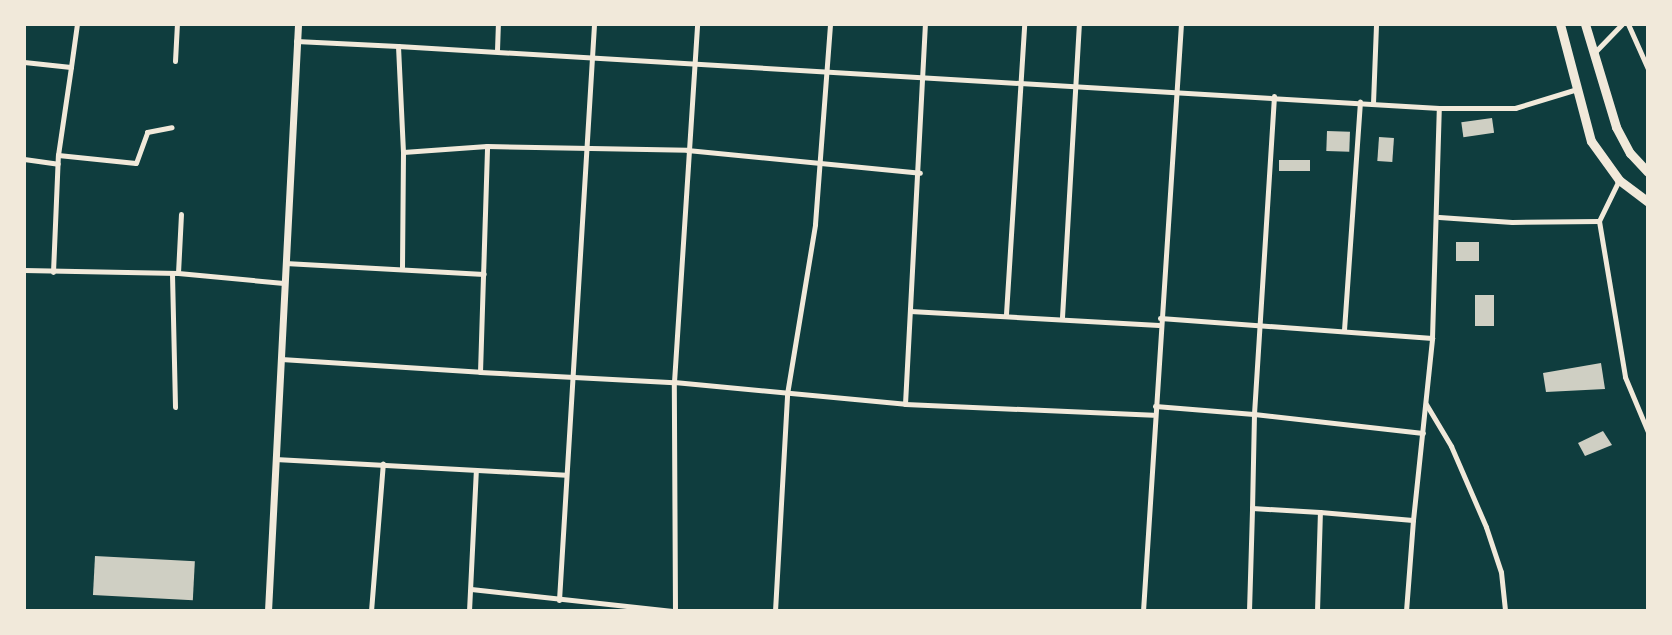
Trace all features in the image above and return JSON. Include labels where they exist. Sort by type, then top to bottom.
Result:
[{"type":"main road","points":[[1560,24],[1579,88],[1591,141],[1619,180],[1648,202]]},
{"type":"main road","points":[[1585,24],[1616,127],[1630,153],[1648,172]]},
{"type":"street","points":[[53,272],[58,155],[77,24]]},
{"type":"street","points":[[175,61],[177,24]]},
{"type":"street","points":[[268,611],[298,24]]},
{"type":"street","points":[[497,50],[498,24]]},
{"type":"street","points":[[559,600],[594,24]]},
{"type":"street","points":[[471,589],[675,611],[674,382],[687,150],[697,24]]},
{"type":"street","points":[[775,611],[787,394],[815,224],[830,24]]},
{"type":"street","points":[[904,404],[920,172],[925,24]]},
{"type":"street","points":[[1006,314],[1024,24]]},
{"type":"street","points":[[1062,317],[1079,24]]},
{"type":"street","points":[[1143,611],[1153,415],[1181,24]]},
{"type":"street","points":[[1373,103],[1376,24]]},
{"type":"street","points":[[1593,54],[1622,24]]},
{"type":"street","points":[[1628,24],[1648,69]]},
{"type":"street","points":[[296,41],[592,55],[1439,108],[1515,108],[1579,88]]},
{"type":"street","points":[[398,46],[403,152],[402,267]]},
{"type":"street","points":[[24,62],[71,67]]},
{"type":"street","points":[[1249,611],[1254,414],[1274,96]]},
{"type":"street","points":[[1344,330],[1360,102]]},
{"type":"street","points":[[1406,611],[1432,338],[1439,217],[1439,108]]},
{"type":"street","points":[[58,155],[135,163],[147,132],[172,127]]},
{"type":"street","points":[[403,152],[487,146],[687,150],[820,165],[920,172]]},
{"type":"street","points":[[480,372],[487,146]]},
{"type":"street","points":[[24,159],[58,164]]},
{"type":"street","points":[[1619,180],[1599,220],[1625,377],[1648,432]]},
{"type":"street","points":[[175,407],[175,274],[181,214]]},
{"type":"street","points":[[1439,217],[1512,222],[1599,220]]},
{"type":"street","points":[[285,263],[402,267],[484,274]]},
{"type":"street","points":[[24,270],[175,274],[284,283]]},
{"type":"street","points":[[910,311],[1062,317],[1159,325]]},
{"type":"street","points":[[1160,318],[1432,338]]},
{"type":"street","points":[[281,359],[674,382],[904,404],[1153,415]]},
{"type":"street","points":[[1425,402],[1451,446],[1486,527],[1501,572],[1505,611]]},
{"type":"street","points":[[1155,406],[1254,414],[1423,433]]},
{"type":"street","points":[[275,459],[383,463],[566,475]]},
{"type":"street","points":[[371,611],[383,463]]},
{"type":"street","points":[[469,611],[476,470]]},
{"type":"street","points":[[1252,508],[1413,520]]},
{"type":"street","points":[[1317,611],[1320,513]]},
{"type":"building","points":[[1492,118],[1494,133],[1463,137],[1461,122]]},
{"type":"building","points":[[1327,131],[1350,132],[1349,152],[1326,151]]},
{"type":"building","points":[[1379,137],[1394,138],[1392,162],[1377,161]]},
{"type":"building","points":[[1279,160],[1310,160],[1310,171],[1279,171]]},
{"type":"building","points":[[1456,242],[1479,242],[1479,261],[1456,261]]},
{"type":"building","points":[[1475,295],[1494,295],[1494,326],[1475,326]]},
{"type":"building","points":[[1601,363],[1605,389],[1546,392],[1543,373]]},
{"type":"building","points":[[1603,431],[1612,445],[1585,456],[1578,443]]},
{"type":"building","points":[[95,556],[195,561],[193,600],[93,595]]}]
